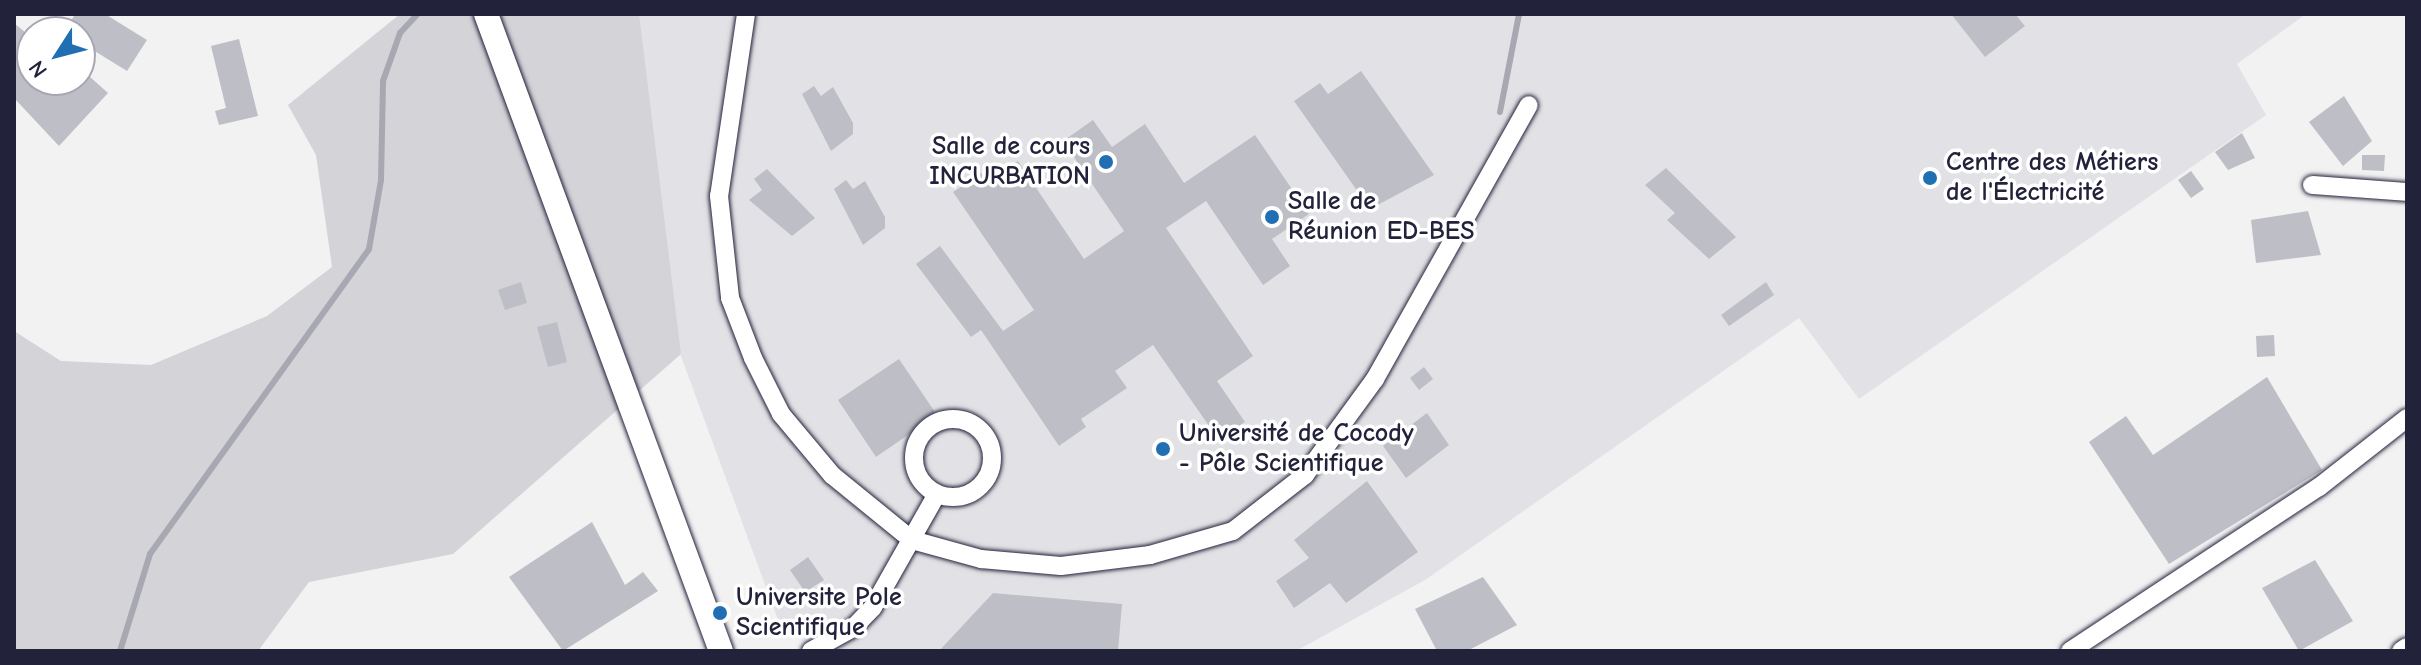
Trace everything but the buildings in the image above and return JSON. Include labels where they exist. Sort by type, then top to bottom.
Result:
[{"type":"main road","points":[[486,14],[721,651]]},
{"type":"street","points":[[746,14],[719,196],[730,298],[781,414],[808,454],[912,540],[981,559],[1061,566],[1150,555],[1233,531],[1305,475],[1375,379],[1529,105]]},
{"type":"street","points":[[2312,185],[2407,192]]},
{"type":"street","points":[[2070,651],[2319,487],[2407,418]]},
{"type":"street","points":[[939,421],[969,422],[990,444],[989,474],[967,495],[937,494],[917,472],[917,442],[939,421]]},
{"type":"street","points":[[811,651],[853,628],[873,607],[937,494]]},
{"type":"street","points":[[2401,651],[2407,647]]},
{"type":"shaded area","points":[[400,14],[639,14],[681,354],[453,554],[309,582],[258,651],[14,651],[14,331],[61,361],[151,365],[267,316],[332,267],[316,155],[288,105]]},
{"type":"shaded area","name":"Université de Cocody - Pôle Scientifique","points":[[637,14],[2306,14],[2237,64],[2266,115],[1859,399],[1799,318],[1425,580],[1296,651],[822,651],[813,620],[782,631],[589,106]]},
{"type":"waterway","points":[[120,651],[150,554],[369,249],[381,180],[383,81],[400,33],[418,14]]},
{"type":"waterway","points":[[1500,112],[1519,14]]},
{"type":"place","name":"Salle de cours INCURBATION","points":[[1106,162]]},
{"type":"place","name":"Centre des Métiers de l'Électricité","points":[[1930,178]]},
{"type":"place","name":"Salle de Réunion ED-BES","points":[[1272,217]]},
{"type":"place","name":"Université de Cocody - Pôle Scientifique","points":[[1163,449]]},
{"type":"place","name":"Universite Pole Scientifique","points":[[720,613]]}]
